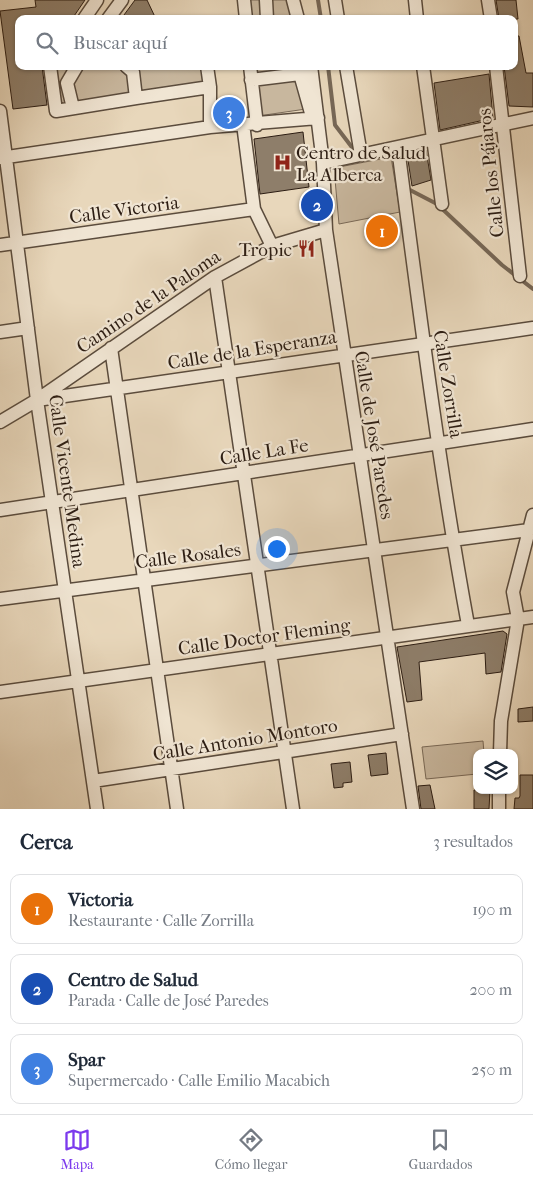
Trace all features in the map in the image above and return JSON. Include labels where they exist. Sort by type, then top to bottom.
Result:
[{"type":"street","points":[[87,15],[97,0]]},
{"type":"street","points":[[111,15],[122,0]]},
{"type":"street","points":[[244,0],[246,15]]},
{"type":"street","points":[[266,0],[267,15]]},
{"type":"street","points":[[293,0],[297,15]]},
{"type":"street","points":[[301,0],[303,15]]},
{"type":"street","points":[[335,0],[337,15]]},
{"type":"street","points":[[415,0],[417,15]]},
{"type":"street","points":[[488,0],[490,15]]},
{"type":"street","points":[[51,70],[56,111],[210,87]]},
{"type":"street","points":[[72,108],[67,83],[75,70]]},
{"type":"street","points":[[132,70],[136,98]]},
{"type":"street","points":[[208,70],[210,128]]},
{"type":"street","points":[[250,70],[257,125]]},
{"type":"street","points":[[3,157],[210,128],[315,118],[300,70],[274,72],[251,80]]},
{"type":"street","name":"Calle de José Paredes","points":[[311,70],[315,118],[323,163],[326,230],[412,809]]},
{"type":"street","points":[[347,70],[361,155]]},
{"type":"street","points":[[424,70],[442,204]]},
{"type":"street","name":"Calle los Pájaros","points":[[497,70],[520,276]]},
{"type":"street","name":"Calle Vicente Medina","points":[[0,111],[3,157],[17,243],[37,400],[97,809]]},
{"type":"street","points":[[323,163],[533,118]]},
{"type":"street","points":[[243,124],[254,209],[272,246]]},
{"type":"street","name":"Calle Zorrilla","points":[[398,148],[423,344],[452,540],[468,625]]},
{"type":"street","name":"Calle Victoria","points":[[0,245],[254,209]]},
{"type":"street","name":"Camino de la Paloma","points":[[0,422],[37,400],[215,277],[272,246],[326,230]]},
{"type":"street","points":[[215,277],[293,809]]},
{"type":"street","points":[[0,332],[28,328]]},
{"type":"street","name":"Calle de la Esperanza","points":[[37,400],[533,328]]},
{"type":"street","points":[[111,348],[176,809]]},
{"type":"street","name":"Calle La Fe","points":[[0,510],[533,430]]},
{"type":"street","points":[[500,749],[501,721],[518,619],[513,592],[533,515]]},
{"type":"street","name":"Calle Rosales","points":[[0,599],[530,530]]},
{"type":"street","name":"Calle Doctor Fleming","points":[[0,692],[388,638],[468,625],[533,618]]},
{"type":"street","name":"Calle Antonio Montoro","points":[[93,781],[402,734]]},
{"type":"street","points":[[499,809],[500,794]]},
{"type":"shaded area","points":[[243,0],[299,0],[300,15],[245,15]]},
{"type":"shaded area","points":[[49,70],[210,70],[212,88],[54,112]]},
{"type":"shaded area","points":[[252,70],[304,70],[306,109],[258,116]]},
{"type":"shaded area","points":[[391,157],[400,212],[339,224],[334,168]]},
{"type":"shaded area","points":[[483,741],[484,749],[473,749],[473,774],[426,779],[422,747]]},
{"type":"building","points":[[35,0],[85,0],[75,15],[15,15],[15,70],[43,70],[47,105],[13,109],[0,11],[36,7]]},
{"type":"building","points":[[135,0],[147,0],[154,15],[124,15]]},
{"type":"building","points":[[496,0],[516,0],[518,15],[498,15]]},
{"type":"building","points":[[519,36],[526,73],[533,73],[533,107],[509,106],[504,70],[518,70]]},
{"type":"building","points":[[489,74],[493,118],[440,130],[434,83]]},
{"type":"building","name":"Centro de Salud La Alberca","points":[[303,132],[309,187],[260,194],[254,139]]},
{"type":"building","points":[[426,150],[431,180],[412,186],[407,154]]},
{"type":"building","points":[[503,631],[507,634],[501,672],[486,674],[485,653],[419,662],[422,700],[407,702],[397,647]]},
{"type":"building","points":[[533,707],[533,721],[518,722],[518,709]]},
{"type":"building","points":[[386,753],[388,774],[371,776],[368,755]]},
{"type":"building","points":[[350,762],[352,782],[343,783],[343,787],[334,788],[331,764]]},
{"type":"building","points":[[520,775],[533,775],[533,809],[514,809],[515,798],[520,796]]},
{"type":"building","points":[[430,785],[435,809],[421,809],[418,786]]},
{"type":"building","points":[[474,794],[490,794],[489,809],[474,809]]},
{"type":"waterway","points":[[318,0],[320,15]]},
{"type":"waterway","points":[[328,70],[335,125],[354,150]]},
{"type":"waterway","points":[[410,190],[437,204],[502,265],[533,289]]},
{"type":"place","name":"Spar","points":[[229,113]]},
{"type":"place","name":"Centro de Salud La Alberca","points":[[282,163]]},
{"type":"place","name":"Centro de Salud","points":[[317,205]]},
{"type":"place","name":"Victoria","points":[[382,231]]},
{"type":"place","name":"Tropic","points":[[306,249]]}]
